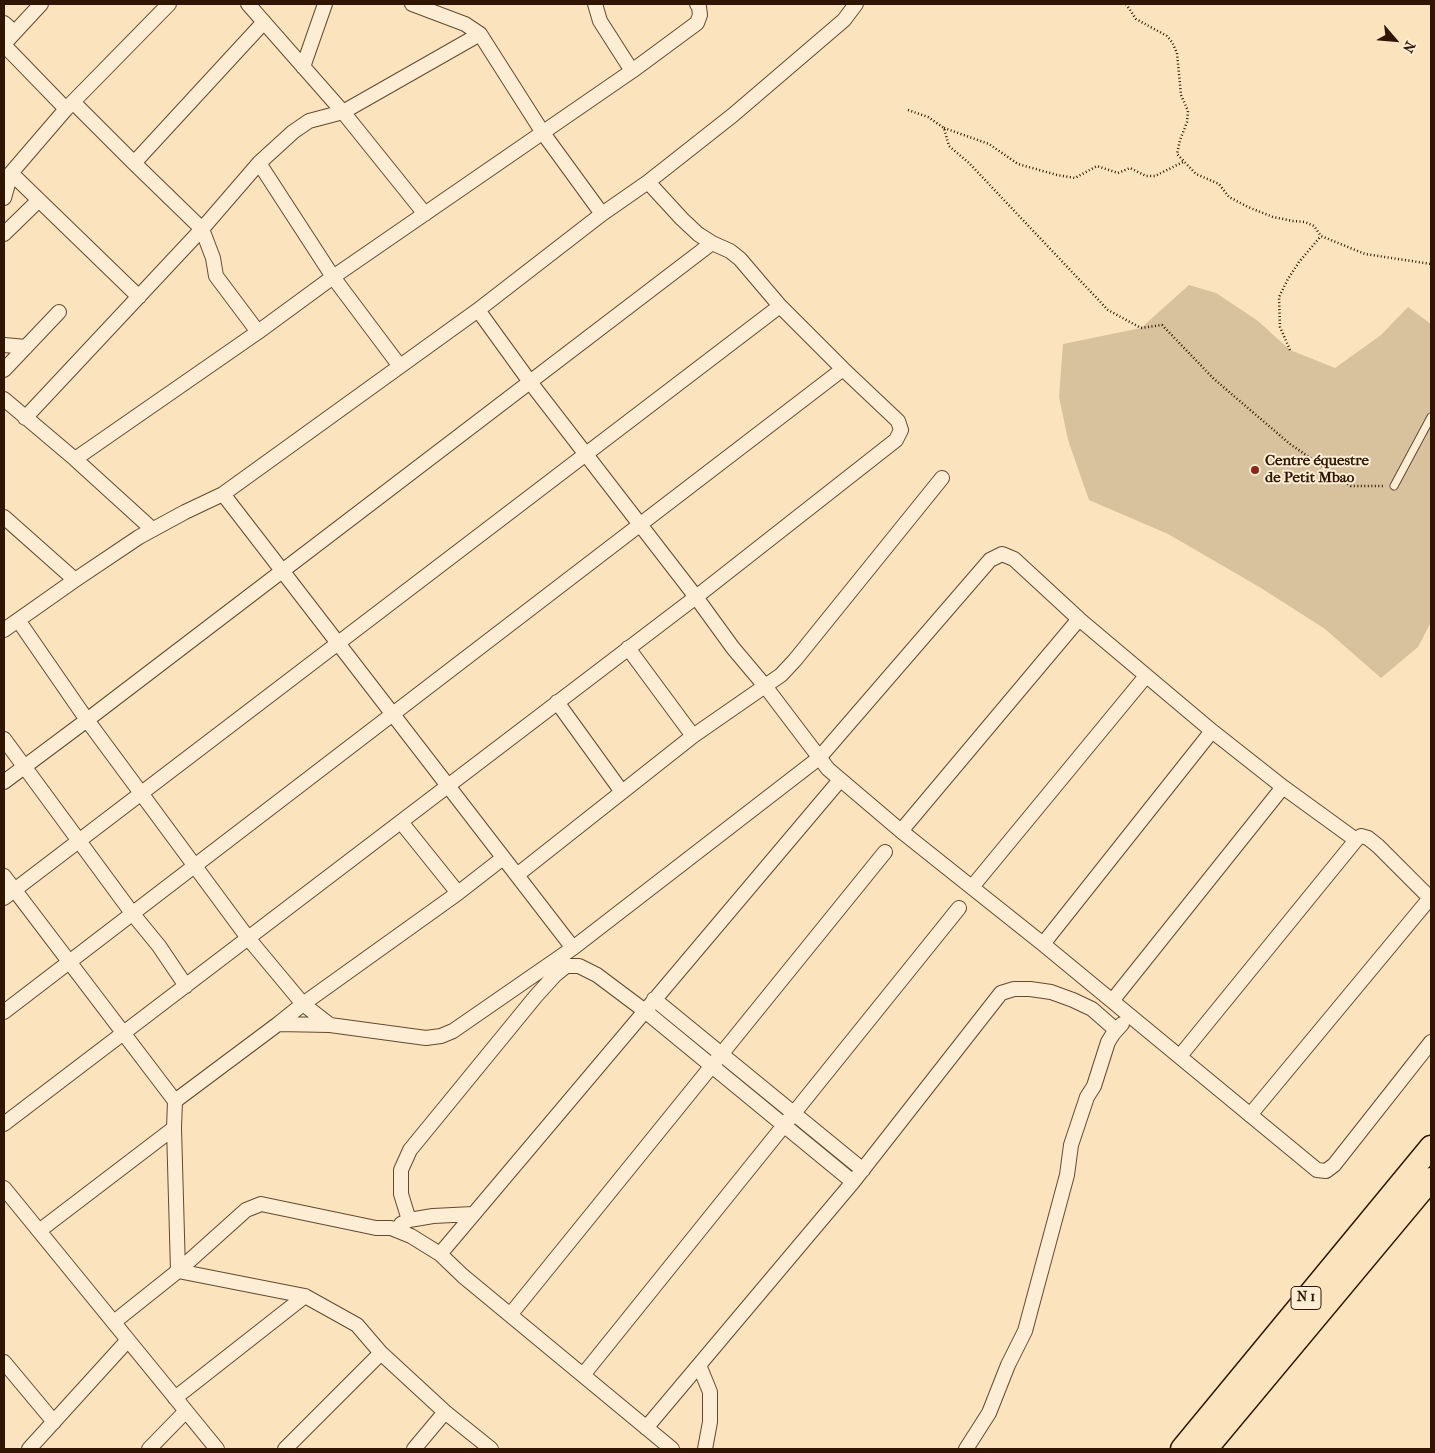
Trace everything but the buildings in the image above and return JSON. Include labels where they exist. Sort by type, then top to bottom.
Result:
[{"type":"highway","name":"N 1","points":[[1182,1449],[1431,1147]]},
{"type":"highway","name":"N 1","points":[[1206,1449],[1431,1179]]},
{"type":"street","points":[[41,4],[9,28],[4,44],[69,106],[134,163],[202,229],[213,258],[216,276],[258,332]]},
{"type":"street","points":[[4,198],[11,173],[69,106],[169,4]]},
{"type":"street","points":[[248,4],[343,112],[425,214]]},
{"type":"street","points":[[303,67],[325,4]]},
{"type":"street","points":[[412,4],[465,24],[480,34],[543,133],[602,214]]},
{"type":"street","points":[[595,4],[600,21],[632,72]]},
{"type":"street","points":[[75,459],[258,332],[333,277],[632,72],[697,24],[700,15],[697,4]]},
{"type":"street","points":[[4,630],[75,580],[152,530],[223,494],[478,310],[602,214],[648,182],[733,115],[844,20],[856,4]]},
{"type":"street","points":[[134,163],[264,22]]},
{"type":"street","points":[[25,418],[202,229],[260,163],[293,132],[309,121],[343,112],[480,34]]},
{"type":"street","points":[[260,163],[333,277],[400,366]]},
{"type":"street","points":[[11,173],[139,297]]},
{"type":"street","points":[[4,1124],[696,597],[896,440],[901,430],[898,421],[780,306],[740,259],[730,251],[698,234],[648,182]]},
{"type":"street","points":[[4,234],[40,200]]},
{"type":"street","points":[[4,782],[712,243]]},
{"type":"street","points":[[9,894],[780,306]]},
{"type":"street","points":[[478,310],[530,382],[696,597],[732,648],[765,686],[828,769],[1317,1170],[1326,1171],[1334,1165],[1431,1042]]},
{"type":"street","points":[[4,370],[59,312]]},
{"type":"street","points":[[4,345],[26,347]]},
{"type":"street","points":[[4,1012],[843,369]]},
{"type":"street","points":[[4,399],[75,459],[152,530]]},
{"type":"street","points":[[517,875],[693,736],[781,675],[942,478]]},
{"type":"street","points":[[223,494],[573,948]]},
{"type":"street","points":[[4,517],[75,580]]},
{"type":"street","points":[[278,1024],[330,1024],[426,1038],[441,1036],[453,1031],[573,948],[819,758],[990,560],[1002,554],[1014,559],[1079,619],[1212,731],[1283,787],[1356,840]]},
{"type":"street","points":[[901,830],[1079,619]]},
{"type":"street","points":[[18,620],[87,720],[196,865],[248,938],[303,1004],[330,1024]]},
{"type":"street","points":[[628,648],[693,736]]},
{"type":"street","points":[[972,887],[1146,676]]},
{"type":"street","points":[[557,702],[622,792]]},
{"type":"street","points":[[1043,944],[1212,731]]},
{"type":"street","points":[[4,739],[132,913],[159,946],[186,986]]},
{"type":"street","points":[[440,1254],[840,780]]},
{"type":"street","points":[[1112,1001],[1283,787]]},
{"type":"street","points":[[401,822],[458,893]]},
{"type":"street","points":[[1180,1056],[1356,840],[1361,836],[1368,838],[1431,898],[1250,1115]]},
{"type":"street","points":[[510,1315],[885,852]]},
{"type":"street","points":[[175,1100],[503,858]]},
{"type":"street","points":[[4,876],[9,894],[69,961],[175,1100],[178,1271]]},
{"type":"street","points":[[583,1375],[958,908]]},
{"type":"street","points":[[409,1220],[401,1194],[401,1170],[410,1150],[555,975],[566,966],[579,966],[597,975],[716,1060],[789,1119],[863,1170]]},
{"type":"street","points":[[646,1428],[854,1182],[1001,992],[1014,989],[1030,989],[1050,992],[1073,1000],[1092,1010],[1116,1030]]},
{"type":"street","points":[[654,999],[716,1060]]},
{"type":"street","points":[[966,1449],[989,1413],[1008,1365],[1025,1331],[1067,1175],[1071,1145],[1087,1097],[1097,1077],[1108,1042],[1116,1030],[1130,1016]]},
{"type":"street","points":[[789,1119],[854,1182]]},
{"type":"street","points":[[39,1231],[174,1128]]},
{"type":"street","points":[[4,1188],[217,1449]]},
{"type":"street","points":[[114,1322],[178,1271],[246,1210],[261,1204],[376,1228],[391,1228],[411,1236],[440,1254],[463,1276],[672,1449]]},
{"type":"street","points":[[391,1228],[409,1220],[433,1216],[473,1214]]},
{"type":"street","points":[[178,1271],[305,1296],[347,1318],[357,1325],[381,1353],[445,1412],[491,1449]]},
{"type":"street","points":[[175,1398],[305,1296]]},
{"type":"street","points":[[29,1449],[128,1340]]},
{"type":"street","points":[[285,1449],[381,1353]]},
{"type":"street","points":[[4,1362],[54,1422]]},
{"type":"street","points":[[699,1365],[710,1392],[710,1422],[705,1449]]},
{"type":"street","points":[[149,1449],[186,1410]]},
{"type":"street","points":[[414,1449],[445,1412]]},
{"type":"lane","points":[[1394,486],[1431,417]]},
{"type":"path","points":[[1126,4],[1136,20],[1167,36],[1177,53],[1181,95],[1188,111],[1187,122],[1177,154],[1196,174],[1219,184],[1229,197],[1273,217],[1306,222],[1314,226],[1321,236],[1365,254],[1431,264]]},
{"type":"path","points":[[908,110],[928,117],[944,128],[990,144],[1018,164],[1057,175],[1075,178],[1097,166],[1118,173],[1130,168],[1146,176],[1155,176],[1183,162]]},
{"type":"path","points":[[944,128],[949,146],[969,163],[1108,310],[1141,328],[1162,325],[1214,379],[1290,444],[1351,486],[1394,486]]},
{"type":"path","points":[[1290,350],[1280,326],[1279,297],[1299,262],[1321,236]]},
{"type":"shaded area","name":"Centre équestre de Petit Mbao","points":[[1189,285],[1216,293],[1258,321],[1290,350],[1335,368],[1381,335],[1408,307],[1431,324],[1431,622],[1418,647],[1381,678],[1325,629],[1261,588],[1168,534],[1089,500],[1068,440],[1059,397],[1063,344],[1141,328]]},
{"type":"place","name":"Centre équestre de Petit Mbao","points":[[1255,470]]}]
